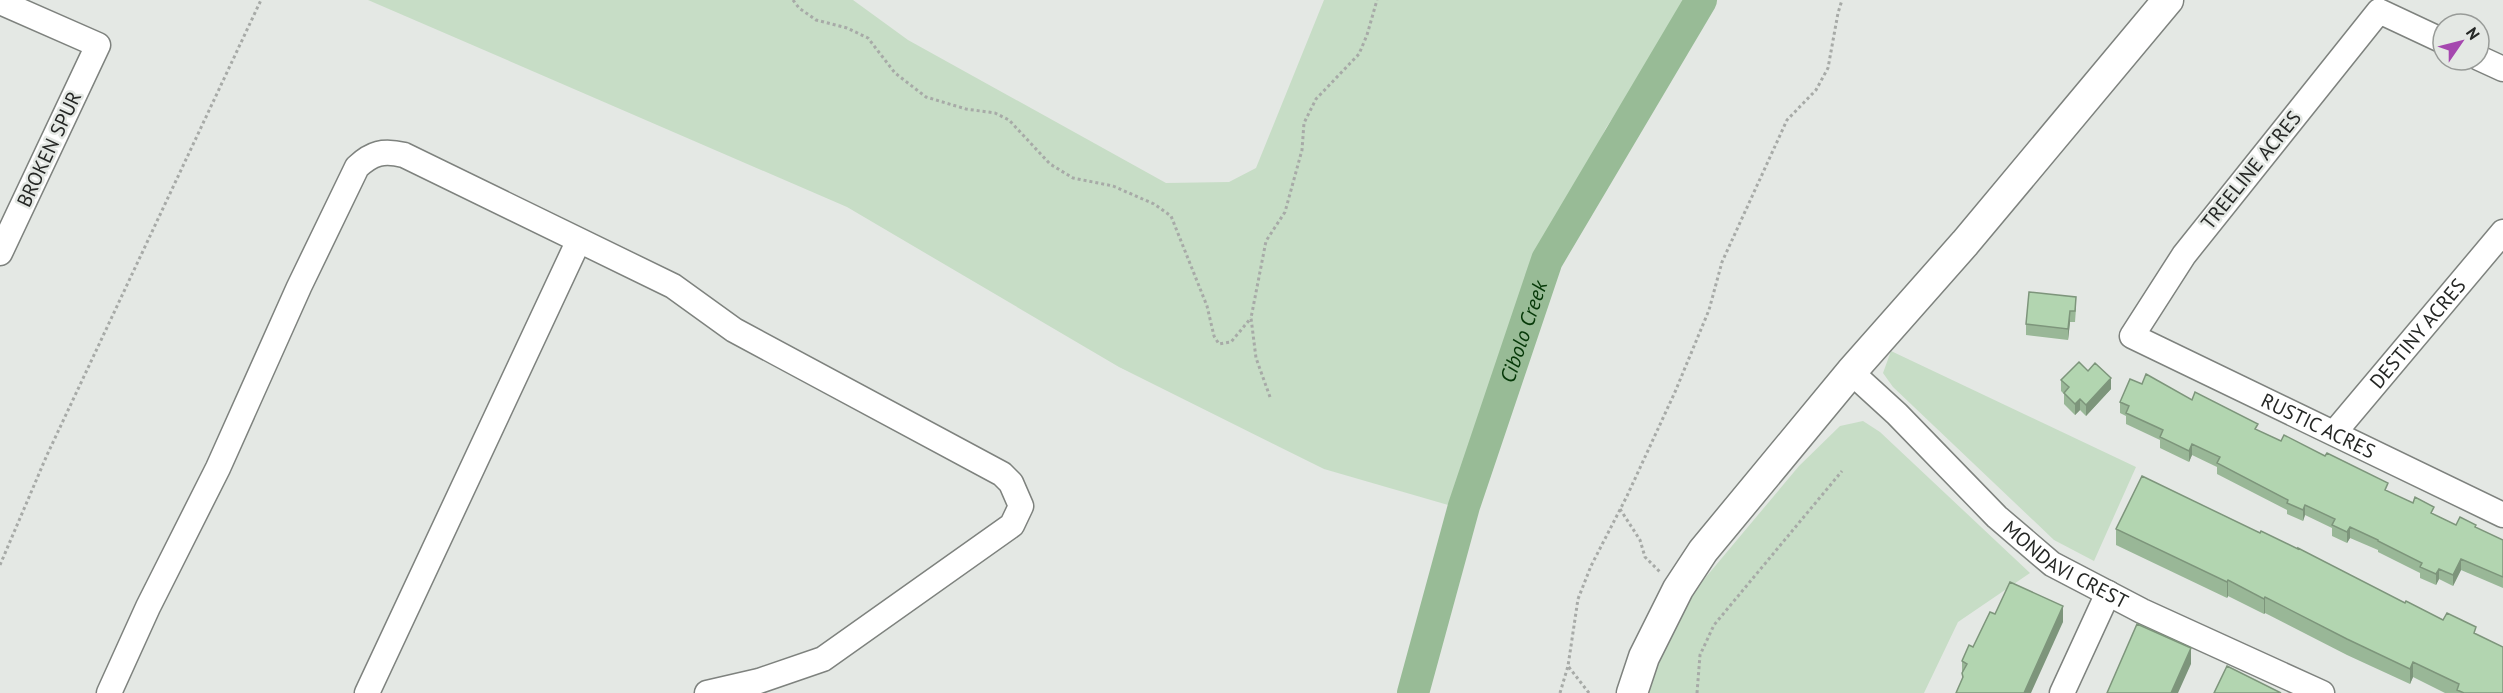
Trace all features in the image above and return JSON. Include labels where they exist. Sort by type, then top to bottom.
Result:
[{"type":"main road","points":[[1632,693],[1644,657],[1678,589],[1703,551],[1851,372],[1965,243],[2168,0]]},
{"type":"street","name":"BROKEN SPUR","points":[[0,2],[98,45],[0,253]]},
{"type":"street","name":"TREELINE ACRES","points":[[2132,336],[2184,255],[2379,11],[2431,35]]},
{"type":"street","points":[[109,693],[148,607],[218,468],[298,287],[357,167],[370,155],[387,151],[404,155],[578,242],[674,286],[734,330],[1002,474],[1029,507],[1012,525],[824,659],[759,681],[707,693]]},
{"type":"street","name":"DESTINY ACRES","points":[[2334,433],[2503,232]]},
{"type":"street","points":[[367,693],[578,242]]},
{"type":"street","name":"RUSTIC ACRES","points":[[2132,336],[2503,515]]},
{"type":"street","name":"MONDAVI CREST","points":[[1851,372],[1897,414],[1997,517],[2052,564],[2108,593],[2322,693]]},
{"type":"street","points":[[2062,693],[2108,593]]},
{"type":"path","points":[[0,565],[47,454],[261,0]]},
{"type":"path","points":[[793,0],[799,8],[816,20],[847,28],[868,38],[895,73],[926,97],[966,109],[995,113],[1010,120],[1050,164],[1073,178],[1113,186],[1154,204],[1171,216],[1207,306],[1214,336],[1219,344],[1231,342],[1251,318]]},
{"type":"path","points":[[1270,397],[1256,358],[1251,318],[1266,241],[1285,212],[1302,150],[1304,123],[1316,99],[1359,54],[1377,0]]},
{"type":"path","points":[[1560,693],[1568,666],[1578,599],[1591,566],[1675,392],[1709,310],[1722,262],[1787,120],[1816,90],[1828,68],[1842,0]]},
{"type":"path","points":[[1697,693],[1700,654],[1714,625],[1842,471]]},
{"type":"path","points":[[1620,509],[1640,540],[1645,557],[1678,589]]},
{"type":"path","points":[[1568,666],[1589,693]]},
{"type":"green space","points":[[368,0],[853,0],[908,40],[1166,183],[1229,182],[1256,168],[1324,0],[1689,0],[1606,128],[1532,278],[1473,443],[1462,509],[1324,469],[1119,367],[847,207]]},
{"type":"green space","points":[[1891,351],[2136,467],[2094,561],[2054,540],[1893,387],[1883,373]]},
{"type":"green space","points":[[1863,421],[1880,432],[2030,573],[1958,622],[1924,693],[1647,693],[1680,608],[1799,466],[1840,426]]},
{"type":"building","points":[[2029,292],[2076,297],[2075,311],[2070,311],[2068,329],[2026,324]]},
{"type":"building","points":[[2079,362],[2088,371],[2095,363],[2111,378],[2086,405],[2080,399],[2075,404],[2064,393],[2069,387],[2061,380]]},
{"type":"building","points":[[2146,374],[2192,400],[2195,392],[2258,424],[2255,429],[2281,441],[2284,435],[2325,456],[2327,453],[2388,483],[2385,490],[2413,503],[2415,497],[2434,507],[2431,513],[2456,525],[2460,517],[2503,540],[2503,577],[2461,559],[2453,575],[2439,569],[2436,574],[2420,567],[2422,563],[2378,540],[2350,527],[2347,532],[2332,525],[2335,519],[2305,505],[2303,510],[2287,503],[2288,500],[2217,463],[2220,457],[2192,444],[2189,451],[2160,437],[2163,430],[2126,413],[2129,406],[2120,402],[2130,379],[2142,384]]},
{"type":"building","points":[[2142,476],[2260,533],[2261,531],[2298,548],[2405,603],[2406,601],[2443,620],[2447,613],[2476,627],[2474,633],[2503,647],[2503,693],[2464,693],[2457,690],[2459,684],[2413,662],[2410,669],[2265,597],[2264,599],[2116,529]]},
{"type":"building","points":[[2010,582],[2063,606],[2024,693],[1956,693],[1967,664],[1962,661],[1969,645],[1973,647],[1990,612],[1995,614]]},
{"type":"building","points":[[2137,624],[2191,648],[2171,693],[2107,693]]},
{"type":"building","points":[[2227,666],[2281,693],[2214,693]]},
{"type":"waterway","name":"Cibolo Creek","points":[[1413,693],[1464,506],[1547,260],[1701,0]]}]
